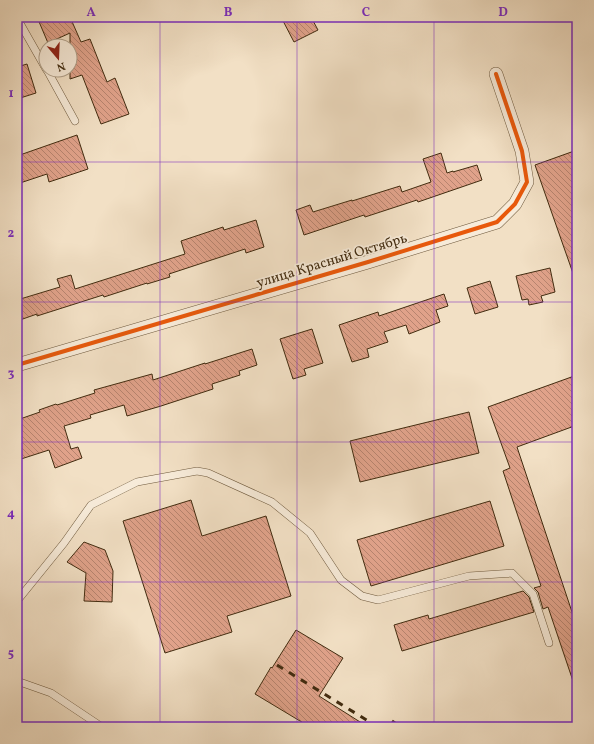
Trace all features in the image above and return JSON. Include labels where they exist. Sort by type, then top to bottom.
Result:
[{"type":"street","name":"улица Красный Октябрь","points":[[17,365],[368,262],[497,222],[514,204],[527,182],[522,151],[496,74]]},
{"type":"lane","points":[[17,18],[38,56]]},
{"type":"lane","points":[[51,78],[75,121]]},
{"type":"lane","points":[[17,601],[64,543],[91,504],[137,482],[197,471],[208,473],[272,502],[310,534],[341,580],[362,596],[378,600],[470,576],[512,573],[533,594],[550,643]]},
{"type":"lane","points":[[17,681],[51,693],[102,727]]},
{"type":"building","points":[[37,17],[70,17],[81,42],[90,39],[107,82],[115,78],[129,114],[101,124],[82,75],[78,76],[78,38],[70,38],[70,33],[59,38],[46,38]]},
{"type":"building","points":[[281,17],[311,17],[318,30],[294,42]]},
{"type":"building","points":[[27,64],[36,93],[17,99],[17,67]]},
{"type":"building","points":[[77,135],[88,169],[49,182],[47,174],[17,184],[17,156]]},
{"type":"building","points":[[577,150],[577,279],[575,279],[535,165]]},
{"type":"building","points":[[441,153],[447,173],[477,165],[482,180],[418,202],[417,200],[365,217],[364,215],[304,235],[296,210],[310,205],[313,212],[400,186],[402,192],[431,182],[423,159]]},
{"type":"building","points":[[256,220],[264,247],[246,253],[245,249],[169,274],[170,277],[104,297],[103,295],[17,321],[17,300],[60,287],[57,279],[71,275],[75,289],[185,254],[181,241],[223,227],[224,230]]},
{"type":"building","points":[[550,268],[555,292],[541,296],[543,302],[529,305],[528,299],[522,300],[516,276]]},
{"type":"building","points":[[490,281],[498,307],[475,314],[467,288]]},
{"type":"building","points":[[444,294],[448,306],[436,310],[440,322],[409,334],[406,325],[384,332],[388,342],[367,349],[369,357],[352,362],[339,325],[378,312],[379,316]]},
{"type":"building","points":[[312,329],[323,363],[304,369],[306,375],[293,379],[280,339]]},
{"type":"building","points":[[252,349],[257,365],[239,371],[240,375],[212,384],[213,389],[127,416],[124,405],[90,415],[91,418],[64,426],[71,449],[78,447],[82,458],[55,468],[49,450],[21,459],[17,446],[17,420],[40,412],[39,410],[56,404],[57,405],[95,393],[94,390],[152,374],[153,380]]},
{"type":"building","points":[[577,375],[577,425],[517,447],[577,627],[577,687],[575,687],[548,607],[543,609],[538,592],[534,588],[541,586],[503,471],[510,468],[488,407]]},
{"type":"building","points":[[469,412],[479,453],[360,482],[350,441]]},
{"type":"building","points":[[191,500],[202,536],[266,516],[291,596],[227,616],[232,632],[165,653],[123,521]]},
{"type":"building","points":[[490,501],[504,546],[371,586],[357,540]]},
{"type":"building","points":[[84,542],[105,550],[113,571],[112,602],[84,601],[86,573],[67,562]]},
{"type":"building","points":[[523,591],[529,597],[534,612],[402,651],[394,625],[428,615],[429,619]]},
{"type":"building","points":[[296,630],[343,658],[319,696],[368,727],[310,727],[255,694]]},
{"type":"railway","points":[[277,665],[378,727]]},
{"type":"railway","points":[[392,721],[401,727]]},
{"type":"cycle path","points":[[17,365],[368,262],[497,222],[515,204],[527,182],[522,151],[496,74]]}]
